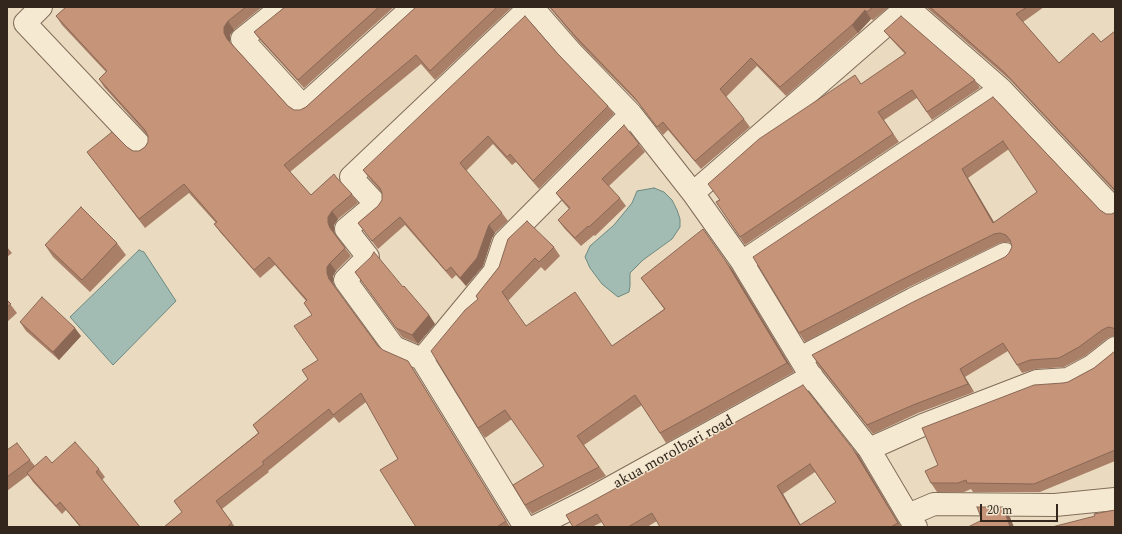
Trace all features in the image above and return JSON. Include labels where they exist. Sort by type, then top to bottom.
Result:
[{"type":"street","points":[[41,7],[24,23],[142,147]]},
{"type":"street","points":[[282,7],[242,39],[303,106],[413,7]]},
{"type":"street","points":[[525,527],[422,359],[394,347],[345,280],[368,257],[346,229],[376,204],[351,178],[531,7],[572,53],[631,114],[693,193],[742,262],[812,376],[869,449],[912,521],[934,504],[1055,505],[1115,499]]},
{"type":"street","points":[[693,193],[907,7],[1001,89],[1115,210]]},
{"type":"street","points":[[742,262],[1001,89]]},
{"type":"street","points":[[422,359],[494,272],[504,242],[631,114]]},
{"type":"street","points":[[800,358],[1005,254]]},
{"type":"street","points":[[869,449],[923,425],[1037,381],[1068,380],[1092,366],[1115,348]]},
{"type":"street","name":"akua morolbari road","points":[[534,527],[594,496],[812,376]]},
{"type":"water","points":[[654,188],[664,192],[672,200],[680,219],[680,227],[672,239],[643,260],[630,273],[629,292],[618,297],[602,284],[590,268],[585,257],[590,246],[614,225],[632,203],[637,191]]},
{"type":"water","points":[[139,250],[144,252],[176,301],[113,365],[70,317]]},
{"type":"building","points":[[66,7],[246,7],[228,21],[224,27],[224,33],[227,39],[288,106],[294,110],[300,110],[306,107],[416,7],[497,7],[430,71],[416,55],[284,165],[311,195],[334,174],[352,194],[332,211],[328,217],[330,228],[345,248],[327,267],[329,279],[378,346],[383,350],[408,361],[506,521],[497,527],[416,527],[380,470],[398,459],[361,393],[333,415],[329,409],[262,462],[264,464],[216,501],[232,523],[227,527],[164,527],[182,512],[174,501],[259,433],[253,425],[308,379],[302,370],[318,360],[294,326],[312,315],[304,303],[307,300],[269,257],[254,270],[214,224],[217,222],[184,184],[139,219],[87,152],[112,132],[133,151],[139,151],[145,147],[148,142],[148,136],[145,130],[99,79],[107,71],[56,16]]},
{"type":"building","points":[[285,7],[379,7],[298,80],[254,32]]},
{"type":"building","points":[[550,7],[873,7],[867,12],[865,10],[852,25],[780,87],[751,58],[720,89],[744,119],[695,161],[663,122],[657,127],[634,97],[575,36]]},
{"type":"building","points":[[930,7],[1027,7],[1016,14],[1059,63],[1093,33],[1101,42],[1115,31],[1115,190],[1004,72]]},
{"type":"building","points":[[525,16],[557,53],[608,106],[533,181],[510,154],[507,157],[488,136],[460,163],[502,213],[489,225],[477,258],[460,278],[451,267],[446,271],[400,217],[372,241],[358,223],[378,206],[382,200],[382,193],[380,188],[363,170]]},
{"type":"building","points":[[901,16],[975,80],[927,112],[912,90],[878,112],[893,134],[740,237],[716,202],[720,200],[708,184],[759,139],[855,75],[861,84],[906,53],[884,31]]},
{"type":"building","points":[[993,97],[1100,210],[1106,214],[1112,214],[1115,212],[1115,329],[1108,327],[1102,330],[1079,347],[1059,358],[1030,360],[1017,365],[1003,343],[960,369],[968,384],[913,405],[867,425],[812,355],[913,302],[1005,257],[1012,247],[1010,240],[1006,235],[1000,233],[994,234],[799,333],[753,257]],"holes":[[[1003,141],[1037,192],[993,223],[962,169]]]},
{"type":"building","points":[[624,125],[639,144],[602,179],[620,198],[575,238],[558,220],[570,208],[556,193]]},
{"type":"building","points":[[81,207],[117,243],[82,280],[45,245]]},
{"type":"building","points":[[527,221],[554,247],[539,262],[535,258],[502,292],[526,326],[575,292],[612,346],[665,309],[641,278],[703,229],[725,260],[787,363],[660,433],[635,395],[577,436],[599,467],[525,505],[513,485],[544,466],[505,410],[478,428],[431,351],[465,310],[478,299],[476,296],[499,267],[508,239]]},
{"type":"building","points":[[374,252],[429,315],[412,335],[396,328],[355,272],[371,257]]},
{"type":"building","points":[[42,297],[75,328],[53,352],[20,322]]},
{"type":"building","points":[[7,300],[11,304],[7,307]]},
{"type":"building","points":[[1115,351],[1115,450],[1034,484],[967,483],[966,480],[958,483],[931,483],[925,471],[938,465],[922,428],[1034,385],[1068,382],[1094,368]]},
{"type":"building","points":[[803,385],[853,449],[898,523],[891,527],[660,527],[652,513],[628,527],[605,527],[597,514],[573,527],[566,515]],"holes":[[[810,464],[836,502],[800,525],[777,486]]]},
{"type":"building","points":[[75,442],[99,469],[96,472],[140,527],[81,527],[60,502],[56,506],[27,473],[46,456],[52,463]]},
{"type":"building","points":[[17,443],[30,460],[7,477],[7,450]]},
{"type":"building","points":[[977,507],[1003,507],[1010,527],[968,527],[982,520]]},
{"type":"building","points":[[1115,510],[1115,527],[1052,527],[1095,516],[1094,514]]}]
